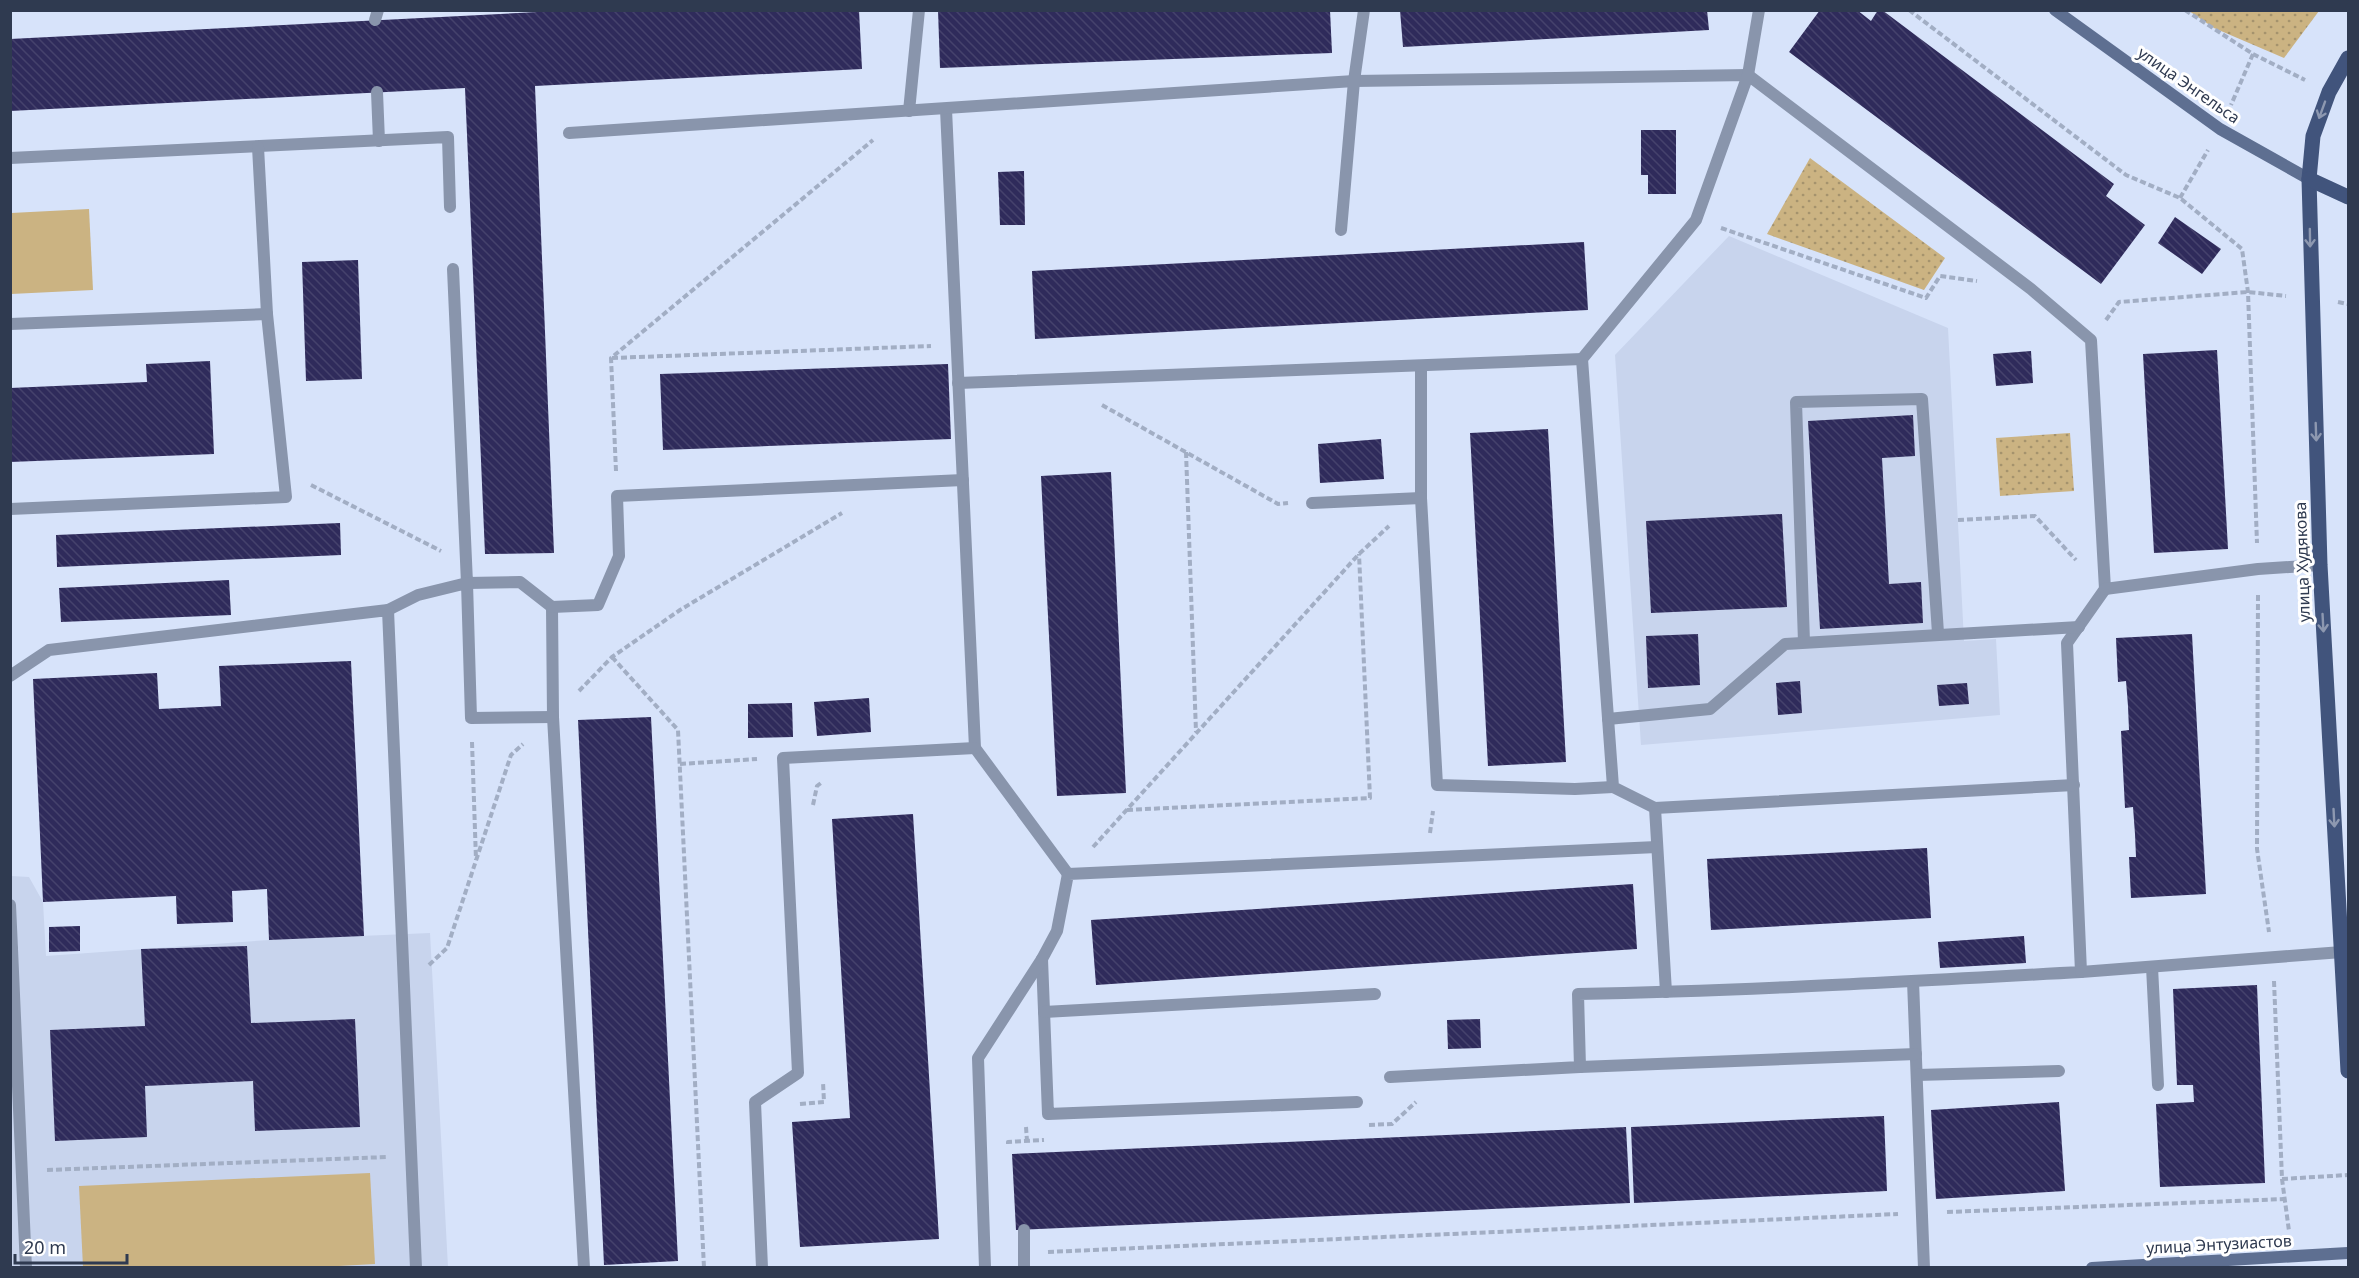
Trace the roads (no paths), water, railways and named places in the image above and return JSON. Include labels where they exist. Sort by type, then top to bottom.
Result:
[{"type":"main road","name":"улица Энгельса","points":[[2055,10],[2220,129],[2309,179]]},
{"type":"main road","name":"улица Худякова","points":[[2349,58],[2329,92],[2313,136],[2309,179],[2320,565],[2349,1071]]},
{"type":"main road","points":[[2309,179],[2349,197]]},
{"type":"main road","name":"улица Энтузиастов","points":[[2092,1268],[2349,1253]]},
{"type":"lane","points":[[909,111],[919,10]]},
{"type":"lane","points":[[1341,230],[1354,81],[1364,10]]},
{"type":"lane","points":[[1613,787],[1582,359],[1696,220],[1748,75],[1759,10]]},
{"type":"lane","points":[[569,133],[1354,81],[1748,75],[2031,289],[2091,340],[2104,589],[2067,643],[2081,972]]},
{"type":"lane","points":[[377,92],[379,141]]},
{"type":"lane","points":[[946,109],[975,748],[1068,874],[1057,931],[1042,959],[978,1058],[985,1268]]},
{"type":"lane","points":[[10,158],[448,137],[450,207]]},
{"type":"lane","points":[[10,509],[286,497],[267,314],[258,147]]},
{"type":"lane","points":[[453,269],[471,718],[553,717]]},
{"type":"lane","points":[[10,324],[267,314]]},
{"type":"lane","points":[[958,383],[1582,359]]},
{"type":"lane","points":[[1421,366],[1421,498],[1437,785],[1575,789],[1613,787],[1655,808],[2074,785]]},
{"type":"lane","points":[[1804,642],[1796,402],[1922,399],[1938,633]]},
{"type":"lane","points":[[10,676],[49,650],[388,610],[418,595],[467,583],[520,582],[552,607],[598,605],[620,556],[616,496],[963,480]]},
{"type":"lane","points":[[1312,503],[1421,498]]},
{"type":"lane","points":[[2104,589],[2258,569],[2320,565]]},
{"type":"lane","points":[[552,607],[553,717],[584,1268]]},
{"type":"lane","points":[[388,610],[416,1268]]},
{"type":"lane","points":[[1608,719],[1710,709],[1785,644],[1938,633],[2079,627]]},
{"type":"lane","points":[[762,1268],[755,1102],[798,1073],[783,758],[975,748]]},
{"type":"lane","points":[[1655,808],[1666,992]]},
{"type":"lane","points":[[1068,874],[1657,847]]},
{"type":"lane","points":[[10,905],[14,1081],[22,1171],[26,1268]]},
{"type":"lane","points":[[1580,1068],[1578,994],[1666,992],[2081,972],[2342,952]]},
{"type":"lane","points":[[1042,959],[1048,1113],[1357,1102]]},
{"type":"lane","points":[[2152,968],[2158,1086]]},
{"type":"lane","points":[[1913,981],[1924,1268]]},
{"type":"lane","points":[[1044,1012],[1375,994]]},
{"type":"lane","points":[[1390,1077],[1916,1054]]},
{"type":"lane","points":[[1917,1075],[2060,1071]]},
{"type":"lane","points":[[1024,1230],[1024,1268]]}]
